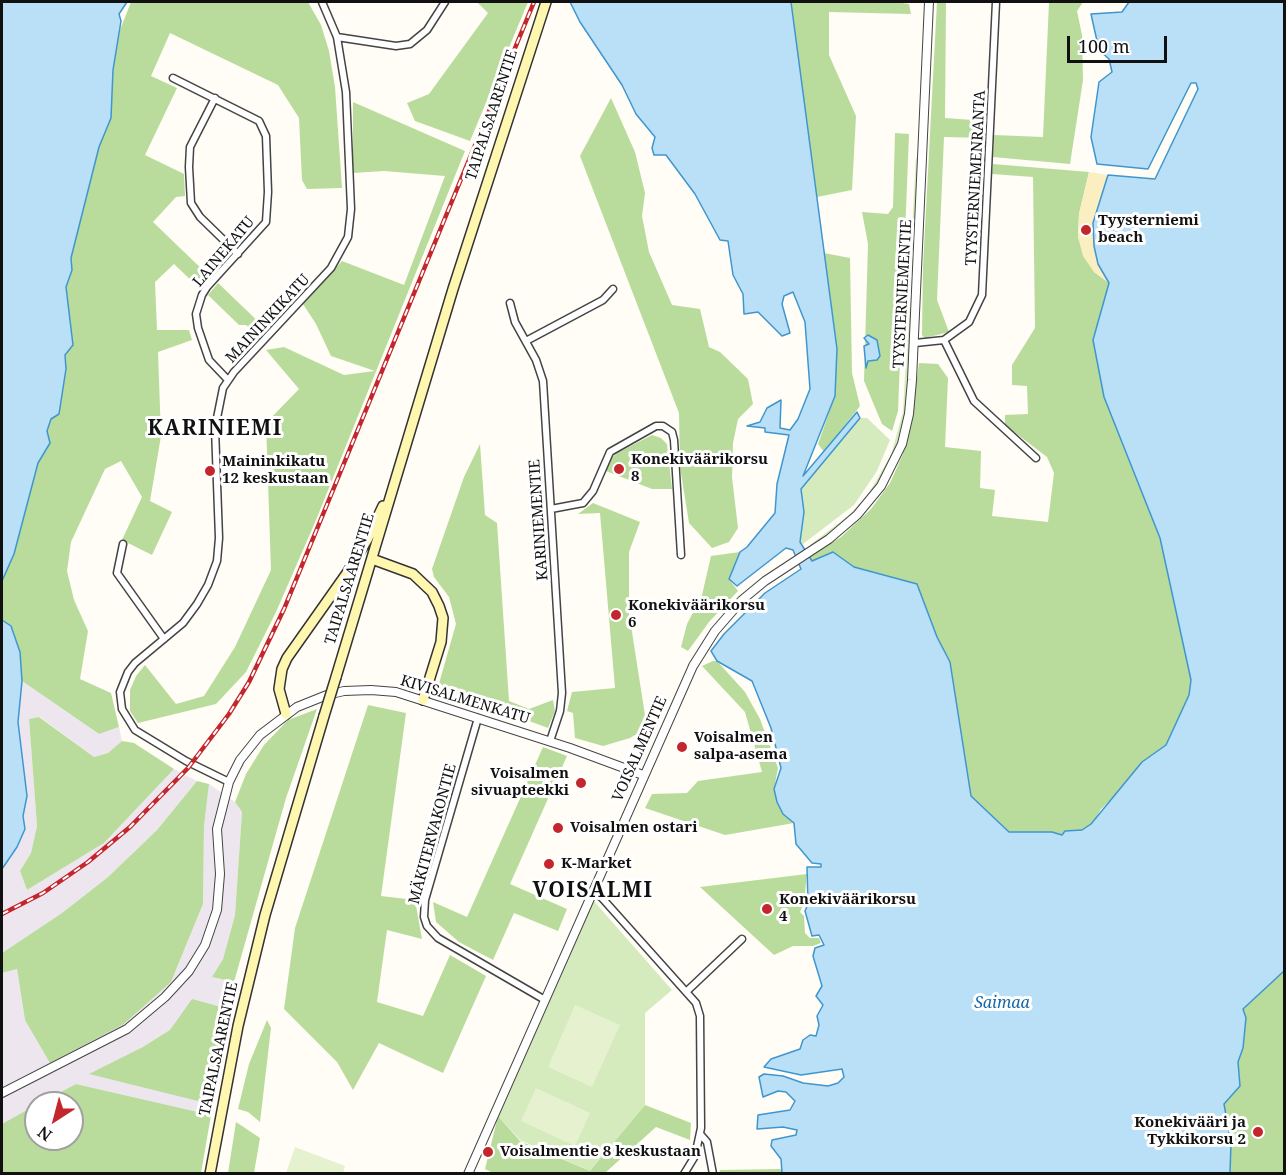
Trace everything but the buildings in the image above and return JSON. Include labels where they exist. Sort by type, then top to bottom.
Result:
[{"type":"main road","name":"TAIPALSAARENTIE","points":[[210,1173],[238,1026],[262,926],[497,147],[546,2]]},
{"type":"main road","points":[[286,714],[279,689],[284,663],[367,540],[409,436]]},
{"type":"main road","points":[[372,559],[413,574],[432,592],[439,606],[443,630],[423,700]]},
{"type":"street","name":"MAININKIKATU","points":[[229,782],[160,747],[135,730],[125,717],[120,692],[128,672],[183,623],[208,585],[217,561],[219,538],[215,428],[220,397],[228,380],[332,268],[348,237],[351,209],[346,92],[337,37],[322,2]]},
{"type":"street","points":[[337,37],[396,46],[410,44],[427,30],[445,2]]},
{"type":"street","name":"TYYSTERNIEMENTIE","points":[[792,563],[811,552],[857,515],[881,486],[896,461],[909,414],[915,343],[929,2]]},
{"type":"street","name":"TYYSTERNIEMENRANTA","points":[[944,340],[969,322],[982,295],[996,2]]},
{"type":"street","name":"LAINEKATU","points":[[173,78],[260,121],[266,136],[268,214],[260,230],[202,295],[196,314],[198,328],[209,360],[228,380]]},
{"type":"street","points":[[214,98],[190,147],[191,203],[200,217],[238,254]]},
{"type":"street","points":[[526,341],[603,300],[613,289]]},
{"type":"street","name":"KARINIEMENTIE","points":[[510,303],[515,322],[536,360],[543,381],[562,693],[560,711],[550,741]]},
{"type":"street","points":[[915,343],[944,340],[974,400],[1036,458]]},
{"type":"street","points":[[551,509],[582,503],[593,491],[610,452],[656,426],[663,426],[672,432],[674,440],[681,555]]},
{"type":"street","points":[[123,544],[117,573],[164,639]]},
{"type":"street","name":"VOISALMENTIE","points":[[468,1173],[693,666],[715,631],[748,595],[792,563]]},
{"type":"street","name":"KIVISALMENKATU","points":[[2,1093],[120,1034],[150,1011],[189,971],[205,945],[217,910],[220,874],[217,829],[229,782],[249,747],[286,714],[312,700],[344,691],[383,690],[423,700],[550,741],[644,775]]},
{"type":"street","name":"MÄKITERVAKONTIE","points":[[478,718],[425,900],[424,917],[438,938],[545,1000]]},
{"type":"street","points":[[593,891],[602,898],[686,992],[696,1004],[700,1016],[700,1134],[695,1156],[684,1173]]},
{"type":"street","points":[[686,992],[742,939]]},
{"type":"street","points":[[700,1134],[707,1142],[713,1173]]},
{"type":"shaded area","points":[[22,681],[99,734],[119,727],[122,741],[108,753],[94,757],[40,717],[29,719],[37,826],[31,853],[20,871],[27,890],[104,843],[174,769],[197,781],[157,830],[108,877],[62,913],[2,953],[2,869],[17,847],[27,796],[18,722]]},
{"type":"shaded area","points":[[209,784],[235,802],[242,812],[235,915],[223,959],[212,977],[234,982],[232,1010],[212,1097],[211,1115],[76,1084],[63,1091],[24,1091],[24,1113],[2,1125],[2,973],[17,969],[25,1020],[124,1024],[171,982],[203,904],[204,825]]},
{"type":"green space","points":[[131,2],[308,2],[321,25],[329,51],[335,87],[342,188],[307,189],[302,180],[299,118],[278,85],[170,33],[151,76],[177,88],[145,155],[184,174],[185,196],[176,197],[153,222],[207,274],[197,286],[174,264],[155,282],[157,330],[189,330],[192,340],[158,352],[161,436],[150,501],[172,512],[152,555],[122,540],[142,497],[121,461],[105,469],[71,542],[67,571],[74,600],[88,631],[80,679],[111,693],[119,727],[99,734],[22,681],[20,652],[2,620],[2,581],[14,554],[38,463],[50,443],[47,431],[51,419],[59,414],[66,369],[65,355],[73,345],[66,287],[72,270],[71,258],[99,147],[111,118],[113,70],[120,30]]},
{"type":"green space","points":[[477,2],[528,2],[470,141],[415,121],[407,103],[429,94],[488,13]]},
{"type":"green space","points":[[791,2],[909,4],[911,14],[829,12],[829,55],[856,116],[852,190],[817,197]]},
{"type":"green space","points":[[937,2],[946,2],[945,118],[987,121],[985,138],[944,137],[937,300],[949,332],[925,338],[922,335],[923,266]]},
{"type":"green space","points":[[1049,2],[1083,2],[1077,11],[1082,35],[1083,80],[1070,164],[993,157],[994,135],[1043,137]]},
{"type":"green space","points":[[611,98],[635,152],[645,193],[642,216],[649,252],[672,305],[700,309],[709,347],[720,352],[748,379],[753,404],[738,419],[733,443],[732,477],[738,528],[729,542],[712,548],[689,523],[680,467],[679,413],[580,156]]},
{"type":"green space","points":[[353,102],[465,151],[316,520],[276,612],[246,672],[216,704],[138,723],[130,711],[130,690],[136,676],[145,665],[176,704],[204,696],[235,647],[271,570],[266,423],[299,389],[266,350],[284,347],[344,375],[375,371],[331,356],[316,324],[303,304],[342,261],[404,285],[445,176],[384,171],[353,173]]},
{"type":"green space","points":[[895,133],[909,134],[898,411],[892,431],[882,424],[864,381],[868,244],[862,212],[888,214],[893,207]]},
{"type":"green space","points":[[916,156],[918,164],[910,293],[909,286]]},
{"type":"green space","points":[[993,164],[1089,172],[1079,214],[1078,237],[1094,272],[1109,283],[1093,340],[1104,397],[1160,538],[1191,680],[1189,695],[1166,745],[1101,809],[1092,824],[1082,830],[1065,831],[1062,835],[1052,832],[1009,832],[971,796],[950,662],[937,637],[917,584],[854,567],[833,552],[812,561],[809,557],[841,537],[871,509],[890,483],[903,454],[911,421],[919,363],[938,364],[948,378],[945,447],[981,451],[980,488],[995,490],[992,516],[1048,522],[1054,473],[1047,457],[1005,425],[1005,415],[1028,414],[1027,386],[1012,385],[1012,365],[1035,328],[1033,177],[992,174]]},
{"type":"green space","points":[[824,253],[850,258],[852,373],[860,406],[824,452],[818,444],[835,396],[837,349]]},
{"type":"green space","points":[[218,283],[264,327],[257,334],[246,325],[239,325],[208,295]]},
{"type":"green space","points":[[909,303],[911,320],[906,409],[894,456],[867,499],[849,518],[812,547],[810,545],[848,516],[866,498],[891,455],[903,412]]},
{"type":"green space","points":[[860,418],[867,418],[890,440],[877,471],[854,505],[803,544],[800,542],[804,512],[801,489]]},
{"type":"green space","points":[[652,435],[661,438],[667,444],[672,489],[652,489],[606,471],[609,460],[617,453]]},
{"type":"green space","points":[[480,444],[485,515],[497,523],[509,701],[529,709],[553,700],[555,711],[548,728],[438,687],[456,624],[449,597],[434,577],[432,569],[464,477]]},
{"type":"green space","points":[[593,503],[640,522],[629,552],[629,613],[647,728],[630,738],[603,746],[575,738],[573,713],[567,711],[572,692],[615,688],[600,513],[578,514]]},
{"type":"green space","points":[[740,552],[729,579],[738,591],[709,622],[688,651],[681,647],[687,624],[702,595],[711,556]]},
{"type":"green space","points":[[717,661],[745,692],[760,719],[778,768],[774,789],[783,814],[794,823],[725,835],[645,808],[652,794],[687,793],[698,781],[762,772],[745,712],[702,666]]},
{"type":"green space","points":[[368,705],[406,713],[381,896],[415,900],[422,939],[387,930],[377,1002],[423,1016],[450,955],[486,976],[443,1073],[379,1043],[353,1090],[337,1062],[284,1009],[295,928]]},
{"type":"green space","points":[[317,709],[286,798],[234,982],[212,977],[223,959],[235,915],[242,812],[235,802],[246,774],[264,745],[288,720]]},
{"type":"green space","points":[[39,717],[94,757],[108,753],[122,741],[134,743],[174,769],[104,843],[27,890],[20,871],[31,853],[37,826],[29,719]]},
{"type":"green space","points":[[543,747],[567,756],[510,884],[567,909],[558,931],[514,913],[493,960],[459,942],[436,922],[433,902],[467,917]]},
{"type":"green space","points":[[197,781],[209,784],[204,826],[203,904],[171,982],[124,1024],[50,1063],[25,1020],[17,969],[2,973],[2,953],[62,913],[108,877],[157,830]]},
{"type":"green space","points":[[807,874],[804,903],[800,912],[804,916],[805,933],[810,938],[819,938],[821,943],[813,946],[793,946],[774,955],[700,887]]},
{"type":"green space","points":[[592,899],[672,990],[645,1013],[645,1105],[590,1171],[520,1140],[498,1116]]},
{"type":"green space","points":[[1284,971],[1284,1173],[1230,1173],[1231,1143],[1224,1104],[1240,1086],[1238,1061],[1246,1018],[1243,1009]]},
{"type":"green space","points":[[192,999],[232,1010],[212,1097],[198,1101],[89,1074],[143,1047],[170,1030]]},
{"type":"green space","points":[[575,1005],[620,1025],[592,1087],[548,1067]]},
{"type":"green space","points":[[267,1020],[271,1028],[260,1122],[248,1112],[238,1109],[249,1064]]},
{"type":"green space","points":[[76,1084],[211,1115],[201,1173],[2,1173],[2,1124],[24,1112],[24,1151],[84,1151],[84,1091],[63,1091]]},
{"type":"green space","points":[[536,1088],[590,1113],[575,1146],[521,1121]]},
{"type":"green space","points":[[645,1105],[691,1123],[690,1140],[656,1127],[605,1173],[495,1174],[485,1169],[498,1116],[520,1141],[590,1171]]},
{"type":"green space","points":[[236,1122],[260,1138],[254,1173],[228,1173]]},
{"type":"green space","points":[[295,1147],[345,1166],[343,1173],[286,1173]]},
{"type":"green space","points":[[782,1169],[782,1173],[719,1174],[720,1170]]},
{"type":"sand","name":"Tyysterniemi beach","points":[[1089,172],[1108,175],[1093,223],[1098,264],[1109,283],[1094,272],[1083,256],[1078,237],[1079,214]]},
{"type":"water","points":[[2,2],[127,2],[119,14],[121,21],[113,70],[111,118],[99,147],[71,258],[72,270],[66,287],[73,345],[65,355],[66,369],[59,414],[51,419],[47,431],[50,443],[38,463],[14,554],[2,581]]},
{"type":"water","name":"Saimaa","points":[[570,2],[791,2],[837,349],[835,396],[803,476],[857,412],[860,418],[801,489],[804,512],[800,542],[812,561],[833,552],[854,567],[917,584],[937,637],[950,662],[971,796],[1009,832],[1052,832],[1062,835],[1065,831],[1082,830],[1091,824],[1142,762],[1166,745],[1189,695],[1191,680],[1160,538],[1104,397],[1093,340],[1109,283],[1098,264],[1093,223],[1108,175],[1155,179],[1198,89],[1196,83],[1191,83],[1148,169],[1097,164],[1091,137],[1099,82],[1112,72],[1109,59],[1099,50],[1091,14],[1122,12],[1129,2],[1284,2],[1284,971],[1243,1009],[1246,1018],[1243,1048],[1238,1062],[1240,1086],[1224,1104],[1231,1143],[1230,1173],[782,1173],[781,1159],[771,1146],[772,1140],[796,1135],[797,1130],[783,1127],[757,1129],[758,1115],[790,1110],[795,1101],[786,1092],[778,1091],[763,1097],[759,1077],[764,1074],[828,1086],[838,1083],[844,1077],[842,1069],[801,1075],[764,1067],[771,1059],[800,1049],[803,1040],[810,1035],[816,1036],[819,1025],[817,1016],[823,1005],[816,996],[822,986],[813,956],[815,948],[824,945],[819,935],[812,936],[805,911],[808,904],[807,867],[821,867],[821,864],[812,863],[796,844],[794,823],[783,814],[777,802],[774,789],[781,768],[771,728],[752,681],[717,661],[711,651],[724,634],[765,593],[801,569],[793,550],[786,548],[737,586],[729,579],[740,552],[747,547],[775,513],[777,484],[789,435],[765,432],[765,428],[747,426],[760,422],[767,408],[781,400],[780,428],[790,430],[798,419],[810,389],[805,322],[793,292],[784,296],[782,304],[790,333],[782,336],[758,312],[744,314],[743,294],[733,275],[728,241],[720,240],[695,194],[666,155],[654,155],[652,148],[655,137],[636,114],[622,85],[580,22]]},
{"type":"water","points":[[868,335],[877,340],[880,356],[877,360],[868,361],[866,368],[864,346],[869,344],[864,338]]},
{"type":"water","points":[[2,620],[11,626],[20,652],[22,681],[18,722],[27,796],[23,816],[25,829],[17,847],[2,869]]},
{"type":"railway","points":[[2,914],[43,893],[88,862],[130,827],[188,768],[229,714],[249,682],[284,609],[534,2]]},
{"type":"place","name":"Tyysterniemi beach","points":[[1086,230]]},
{"type":"place","name":"Konekiväärikorsu 8","points":[[619,469]]},
{"type":"place","name":"Maininkikatu 12 keskustaan","points":[[210,471]]},
{"type":"place","name":"Konekiväärikorsu 6","points":[[616,615]]},
{"type":"place","name":"Voisalmen salpa-asema","points":[[682,747]]},
{"type":"place","name":"Voisalmen sivuapteekki","points":[[581,783]]},
{"type":"place","name":"Voisalmen ostari","points":[[558,828]]},
{"type":"place","name":"K-Market","points":[[549,864]]},
{"type":"place","name":"Konekiväärikorsu 4","points":[[767,909]]},
{"type":"place","name":"Konekivääri ja Tykkikorsu 2","points":[[1258,1132]]},
{"type":"place","name":"Voisalmentie 8 keskustaan","points":[[488,1152]]},
{"type":"district","name":"KARINIEMI","points":[[215,429]]},
{"type":"district","name":"VOISALMI","points":[[593,891]]}]
